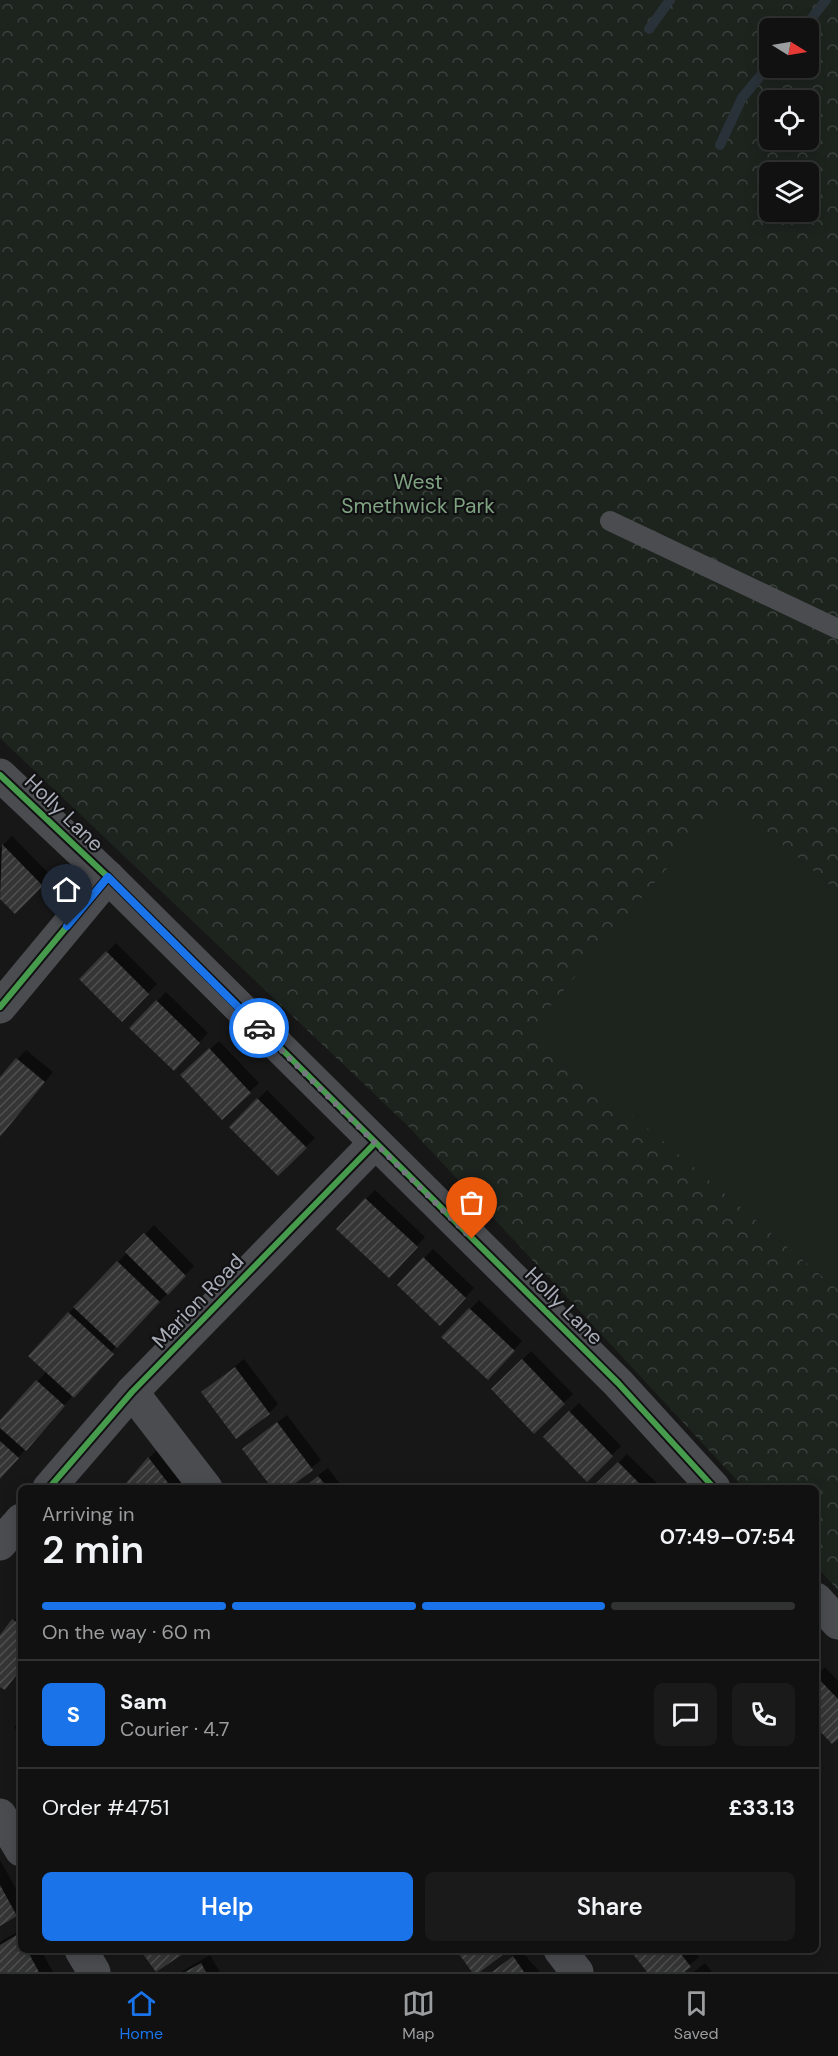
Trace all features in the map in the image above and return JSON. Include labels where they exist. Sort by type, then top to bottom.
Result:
[{"type":"street","name":"Holly Lane","points":[[0,775],[108,877],[618,1383],[711,1485]]},
{"type":"street","points":[[0,1007],[108,877]]},
{"type":"street","name":"Marion Road","points":[[52,1485],[132,1392],[375,1143]]},
{"type":"street","points":[[132,1392],[204,1485]]},
{"type":"street","points":[[0,1544],[18,1523]]},
{"type":"street","points":[[819,1602],[838,1623]]},
{"type":"street","points":[[0,1815],[18,1846]]},
{"type":"street","points":[[83,1953],[94,1972]]},
{"type":"street","points":[[562,1953],[577,1972]]},
{"type":"lane","points":[[610,521],[838,629]]},
{"type":"green space","name":"West Smethwick Park","points":[[0,0],[838,0],[838,1590],[819,1569],[819,1485],[741,1485],[407,1125],[0,738]]},
{"type":"green space","points":[[727,797],[838,892],[838,1290],[531,1029]]},
{"type":"building","points":[[2,844],[43,886],[15,914],[0,899]]},
{"type":"building","points":[[106,951],[149,994],[122,1022],[79,979]]},
{"type":"building","points":[[156,1000],[200,1043],[174,1071],[129,1028]]},
{"type":"building","points":[[209,1048],[251,1093],[222,1120],[180,1075]]},
{"type":"building","points":[[16,1058],[45,1082],[0,1137],[0,1077]]},
{"type":"building","points":[[257,1098],[307,1148],[278,1176],[229,1127]]},
{"type":"building","points":[[365,1198],[418,1247],[389,1278],[336,1229]]},
{"type":"building","points":[[144,1233],[186,1276],[168,1295],[125,1252]]},
{"type":"building","points":[[423,1257],[466,1298],[440,1326],[397,1285]]},
{"type":"building","points":[[117,1261],[160,1302],[117,1348],[73,1307]]},
{"type":"building","points":[[469,1308],[515,1351],[488,1380],[441,1337]]},
{"type":"building","points":[[68,1312],[114,1354],[74,1398],[28,1356]]},
{"type":"building","points":[[522,1359],[565,1404],[534,1434],[491,1389]]},
{"type":"building","points":[[235,1367],[270,1414],[236,1439],[201,1392]]},
{"type":"building","points":[[36,1380],[65,1406],[26,1451],[0,1428],[0,1420]]},
{"type":"building","points":[[569,1411],[613,1456],[587,1482],[543,1437]]},
{"type":"building","points":[[277,1422],[313,1470],[293,1485],[270,1485],[242,1449]]},
{"type":"building","points":[[0,1441],[19,1458],[0,1479]]},
{"type":"building","points":[[148,1457],[170,1485],[125,1485]]},
{"type":"building","points":[[618,1462],[641,1485],[594,1485]]},
{"type":"building","points":[[318,1476],[326,1485],[306,1485]]},
{"type":"building","points":[[12,1619],[18,1623],[18,1673],[5,1690],[0,1687],[0,1635]]},
{"type":"building","points":[[819,1679],[838,1699],[838,1739],[832,1744],[819,1730]]},
{"type":"building","points":[[0,1885],[17,1916],[0,1926]]},
{"type":"building","points":[[18,1934],[18,1953],[29,1953],[39,1972],[0,1972],[0,1945]]},
{"type":"building","points":[[142,1953],[184,1953],[156,1972]]},
{"type":"building","points":[[458,1953],[505,1953],[480,1972],[472,1972]]},
{"type":"building","points":[[632,1953],[680,1953],[691,1967],[684,1972],[647,1972]]},
{"type":"building","points":[[513,1956],[524,1972],[492,1972]]},
{"type":"building","points":[[201,1963],[206,1972],[185,1972]]},
{"type":"waterway","points":[[649,29],[670,0]]},
{"type":"waterway","points":[[812,18],[826,0]]},
{"type":"waterway","points":[[720,145],[742,98],[759,77]]},
{"type":"cycle path","points":[[0,775],[108,877],[618,1383],[711,1485]]},
{"type":"cycle path","points":[[0,1007],[108,877]]},
{"type":"cycle path","points":[[52,1485],[132,1392],[375,1143]]},
{"type":"way so far","points":[[259,1028],[472,1239]]},
{"type":"route","points":[[67,926],[108,877],[259,1028]]}]
